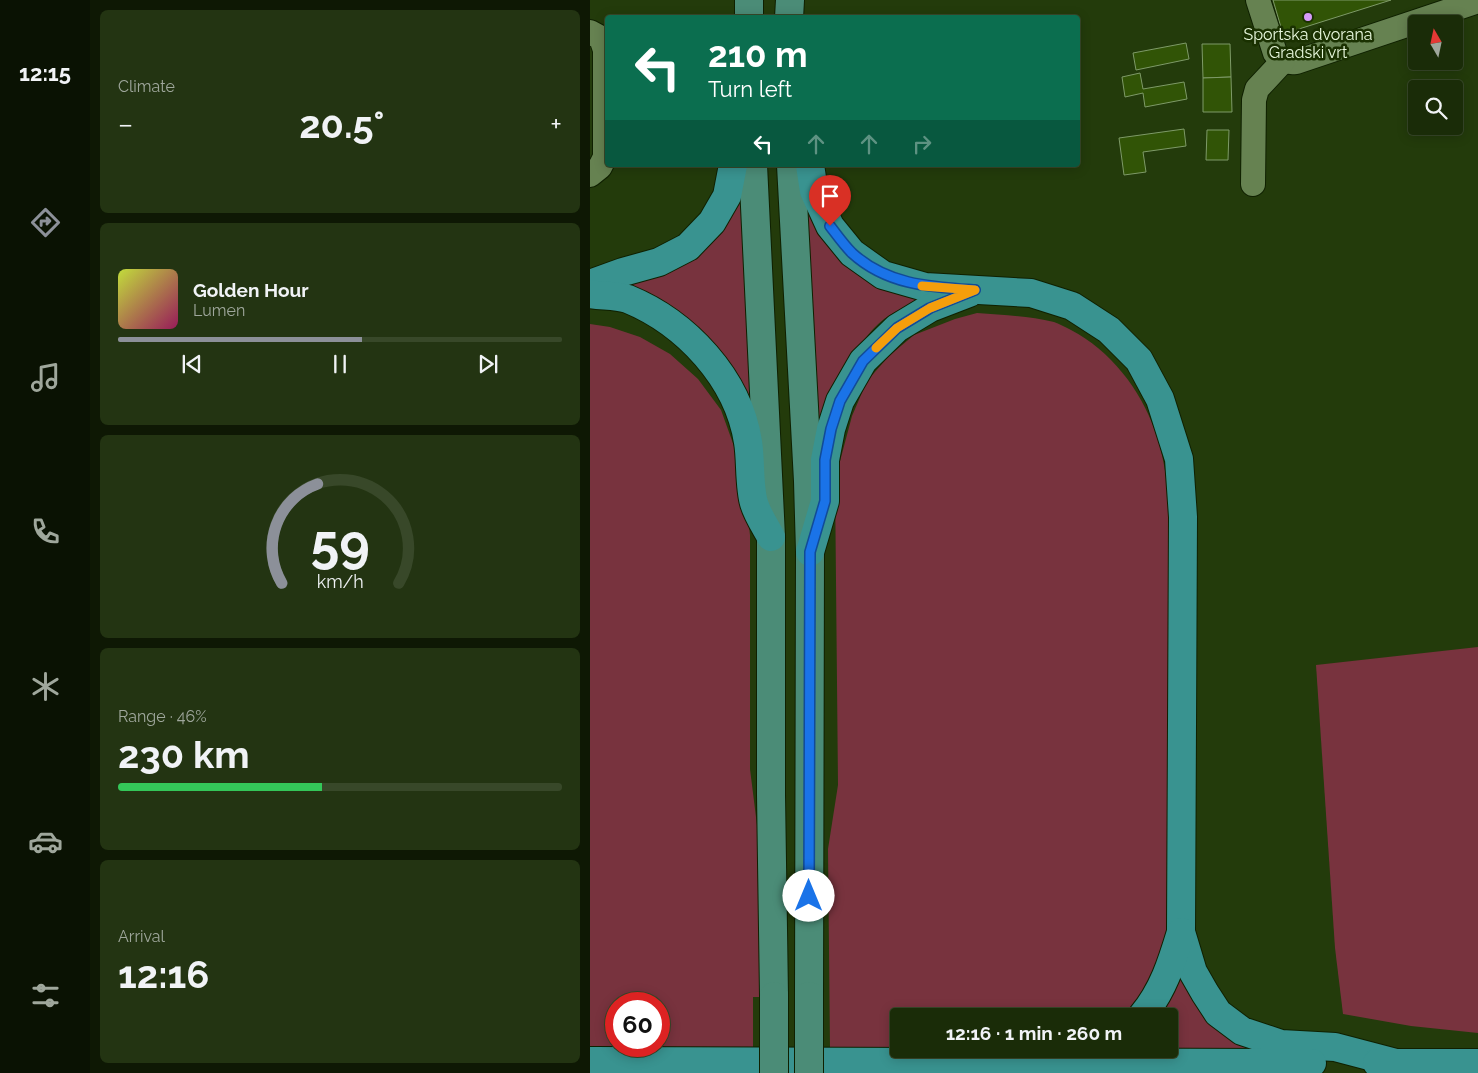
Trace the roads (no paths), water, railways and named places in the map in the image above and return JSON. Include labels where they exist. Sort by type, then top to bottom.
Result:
[{"type":"highway","points":[[590,284],[659,262],[688,247],[712,222],[726,196],[733,167]]},
{"type":"highway","points":[[810,167],[814,191],[830,226],[852,253],[883,274],[925,287],[1031,293],[1072,306],[1109,330],[1139,360],[1160,399],[1179,459],[1183,517],[1181,932],[1193,972],[1218,1013],[1242,1031],[1281,1044],[1335,1047],[1396,1063]]},
{"type":"highway","points":[[810,552],[825,501],[825,460],[831,429],[840,401],[863,361],[897,328],[930,308],[975,290]]},
{"type":"highway","points":[[590,294],[626,298],[655,312],[688,336],[718,371],[737,402],[748,441],[753,502],[771,537]]},
{"type":"highway","points":[[1148,1008],[1158,995],[1169,970],[1181,932]]},
{"type":"highway","points":[[974,1062],[991,1058]]},
{"type":"highway","points":[[590,1061],[1478,1063]]},
{"type":"main road","points":[[749,0],[749,15]]},
{"type":"main road","points":[[789,15],[790,0]]},
{"type":"main road","points":[[753,167],[771,537],[770,795],[774,1073]]},
{"type":"main road","points":[[791,167],[808,480],[810,552],[809,1073]]},
{"type":"street","points":[[1258,0],[1275,53],[1283,61],[1296,62],[1478,1]]},
{"type":"street","points":[[590,32],[601,38],[605,50],[605,156],[600,167],[590,175]]},
{"type":"street","points":[[1252,184],[1254,100],[1257,89],[1283,61]]},
{"type":"place","name":"Sportska dvorana Gradski vrt","points":[[1308,17]]}]
